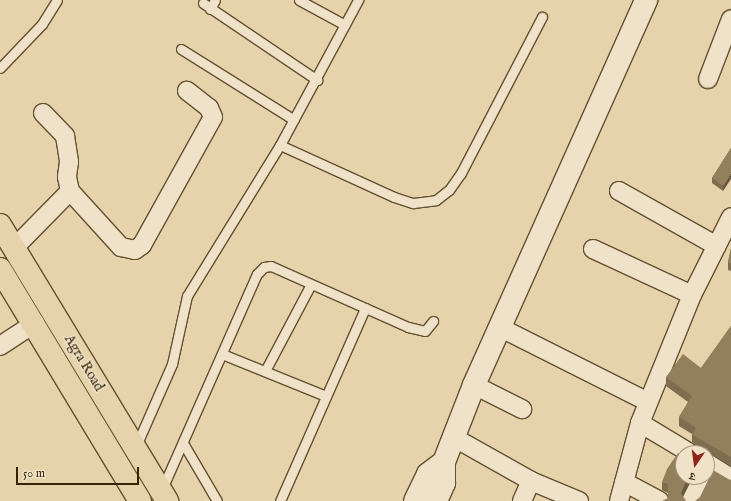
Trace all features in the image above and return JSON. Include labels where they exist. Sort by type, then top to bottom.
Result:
[{"type":"highway","name":"Agra Road","points":[[0,225],[164,496]]},
{"type":"highway","name":"Agra Road","points":[[0,269],[35,323],[140,501]]},
{"type":"street","points":[[436,501],[444,482],[444,462],[474,385],[646,0]]},
{"type":"street","points":[[708,79],[731,19]]},
{"type":"street","points":[[43,113],[65,136],[69,162],[67,177],[70,191],[121,247],[135,250],[142,245],[213,117],[209,108],[187,91]]},
{"type":"street","points":[[14,248],[70,191]]},
{"type":"street","points":[[619,191],[717,246]]},
{"type":"street","points":[[619,501],[640,423],[648,402],[692,294],[731,217]]},
{"type":"street","points":[[593,249],[692,294]]},
{"type":"street","points":[[0,346],[35,323]]},
{"type":"street","points":[[499,327],[648,402]]},
{"type":"street","points":[[474,385],[522,410]]},
{"type":"street","points":[[640,423],[677,445]]},
{"type":"street","points":[[453,437],[531,481],[569,499]]},
{"type":"street","points":[[416,501],[428,474],[444,462]]},
{"type":"street","points":[[715,471],[731,478]]},
{"type":"street","points":[[522,501],[531,481]]},
{"type":"street","points":[[624,482],[660,501]]},
{"type":"street","points":[[691,501],[699,485]]},
{"type":"lane","points":[[0,68],[42,24],[57,0]]},
{"type":"lane","points":[[215,0],[207,6],[317,80]]},
{"type":"lane","points":[[299,0],[345,25]]},
{"type":"lane","points":[[135,448],[172,364],[187,296],[280,145],[317,80],[358,0]]},
{"type":"lane","points":[[280,145],[394,197],[413,203],[436,200],[449,190],[461,173],[542,17]]},
{"type":"lane","points":[[181,49],[294,120]]},
{"type":"lane","points":[[164,496],[183,443],[257,274],[264,267],[271,266],[417,330],[425,331],[434,321]]},
{"type":"lane","points":[[265,371],[311,284]]},
{"type":"lane","points":[[280,501],[365,308]]},
{"type":"lane","points":[[222,354],[326,396]]},
{"type":"lane","points":[[183,443],[217,501]]},
{"type":"building","points":[[731,148],[731,173],[723,186],[712,178]]},
{"type":"building","points":[[731,248],[731,263],[728,262]]},
{"type":"building","points":[[731,326],[731,457],[715,448],[715,445],[710,445],[692,434],[696,428],[679,417],[692,396],[666,377],[683,354],[701,368]]},
{"type":"building","points":[[675,457],[675,485],[684,485],[681,493],[686,501],[662,501],[668,498],[668,484],[662,482],[667,469]]},
{"type":"building","points":[[715,471],[730,480],[731,479],[731,501],[695,501],[700,497],[706,485],[715,485]]}]
